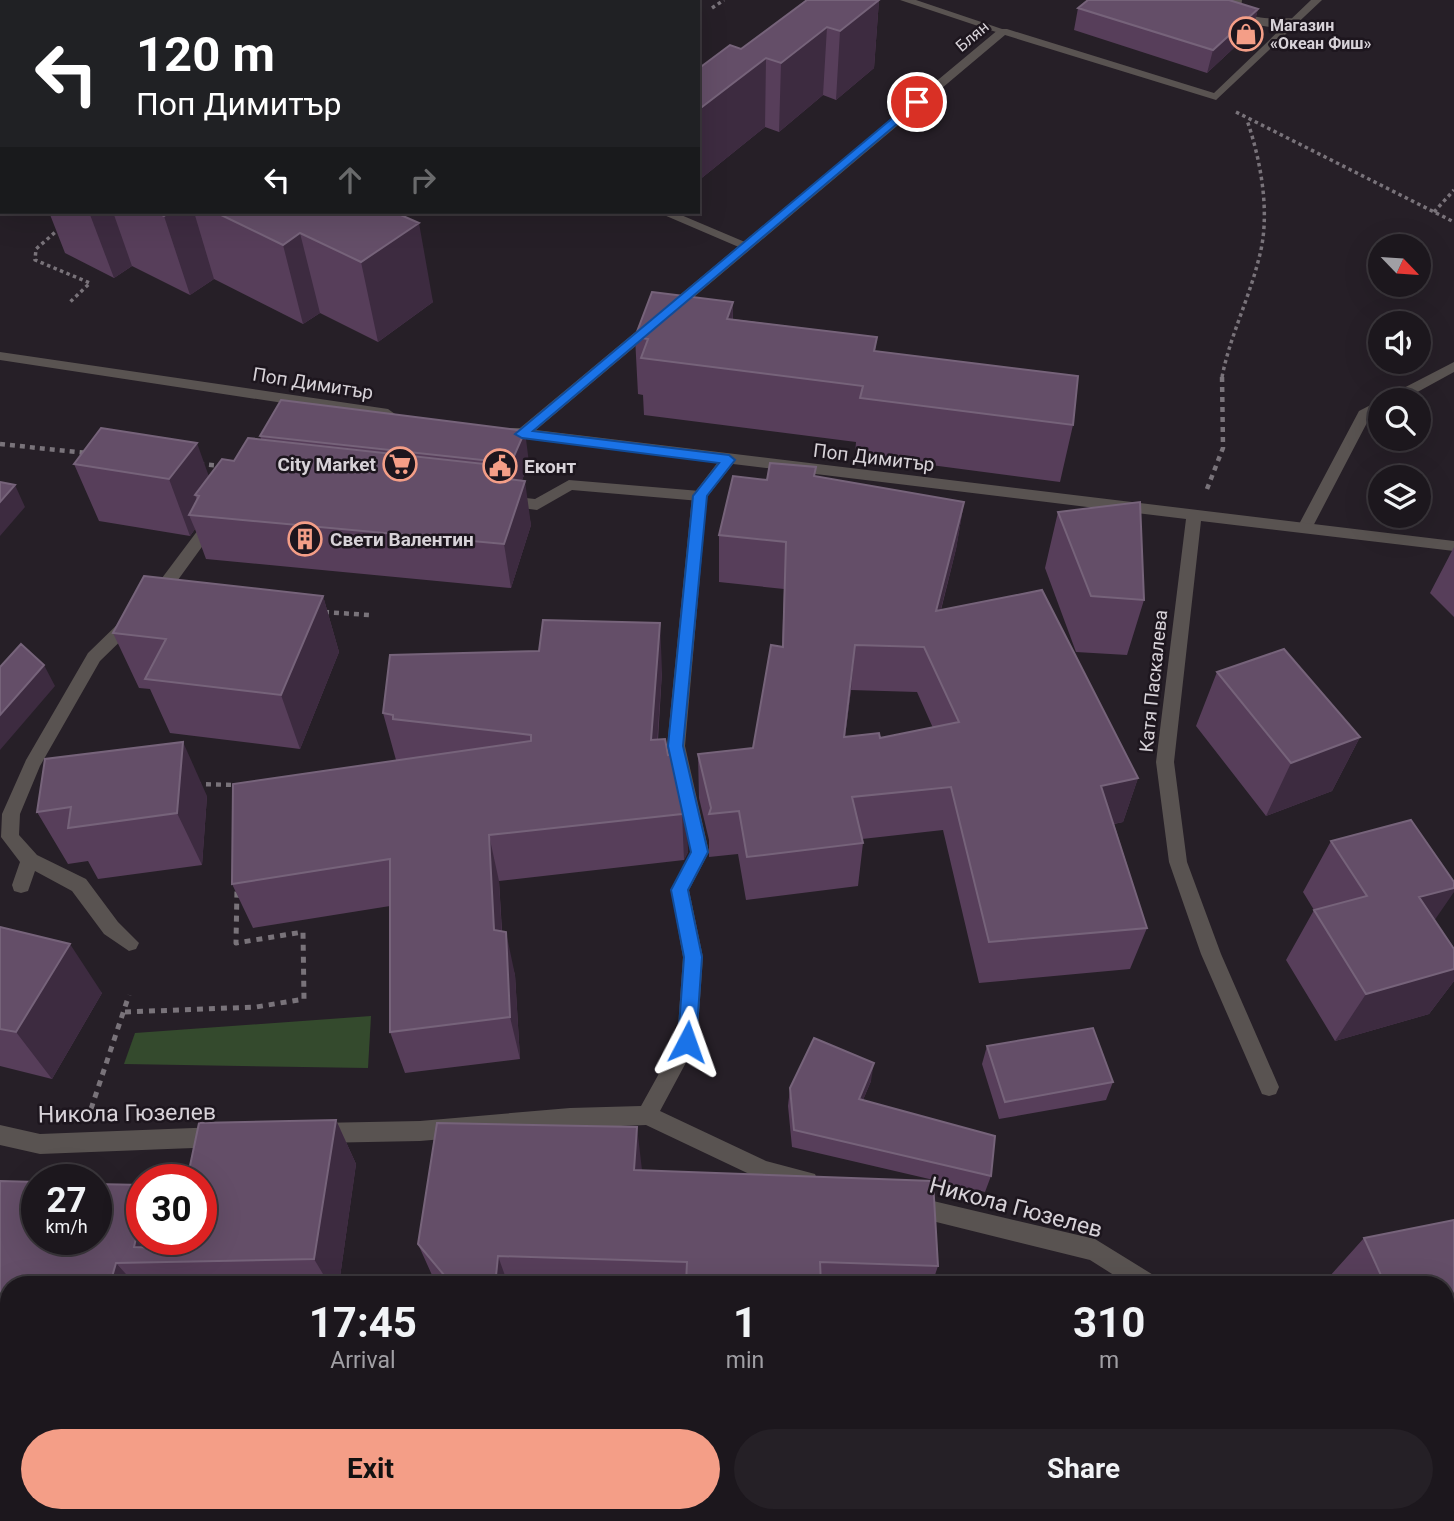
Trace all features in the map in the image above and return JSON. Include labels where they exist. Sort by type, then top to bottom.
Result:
[{"type":"street","points":[[905,0],[1003,31]]},
{"type":"street","points":[[1237,0],[1235,11],[1245,19],[1285,31]]},
{"type":"street","points":[[1216,97],[1317,0]]},
{"type":"street","points":[[1261,23],[1295,21]]},
{"type":"street","name":"Блян","points":[[522,434],[1003,31],[1216,97]]},
{"type":"street","points":[[668,214],[747,245]]},
{"type":"street","name":"Поп Димитър","points":[[0,356],[397,415]]},
{"type":"street","points":[[1414,388],[1454,366]]},
{"type":"street","points":[[1306,528],[1364,414],[1368,412]]},
{"type":"street","name":"Поп Димитър","points":[[480,428],[1454,546]]},
{"type":"street","points":[[647,1115],[687,1042],[693,957],[680,890],[700,852],[676,746],[700,496],[729,460]]},
{"type":"street","points":[[496,500],[537,505],[569,485],[700,496]]},
{"type":"street","points":[[129,943],[111,928],[79,885],[30,860],[10,837],[11,814],[32,765],[94,657],[155,598],[225,504]]},
{"type":"street","name":"Катя Паскалева","points":[[1194,513],[1165,762],[1166,774],[1178,862],[1211,954],[1269,1087]]},
{"type":"street","points":[[21,885],[30,860]]},
{"type":"street","points":[[294,1134],[420,1131],[570,1118],[647,1115],[764,1171],[830,1187]]},
{"type":"street","name":"Никола Гюзелев","points":[[0,1135],[40,1144],[238,1137]]},
{"type":"street","points":[[206,1159],[210,1138]]},
{"type":"street","name":"Никола Гюзелев","points":[[896,1203],[1095,1250],[1135,1276]]},
{"type":"path","points":[[712,8],[724,0]]},
{"type":"path","points":[[1216,97],[1247,120],[1454,222]]},
{"type":"path","points":[[1194,513],[1213,477],[1223,448],[1220,384],[1229,342],[1260,257],[1264,212],[1256,146],[1247,120]]},
{"type":"path","points":[[1434,212],[1454,190]]},
{"type":"path","points":[[62,227],[36,249],[35,260],[90,283],[68,304]]},
{"type":"path","points":[[0,444],[94,454]]},
{"type":"path","points":[[189,463],[229,467]]},
{"type":"path","points":[[315,611],[369,615]]},
{"type":"path","points":[[184,784],[238,785],[237,799]]},
{"type":"path","points":[[125,1012],[256,1007],[304,999],[303,932],[236,943],[237,877]]},
{"type":"path","points":[[55,1144],[93,1107],[130,995]]},
{"type":"green space","points":[[371,1016],[368,1068],[124,1064],[135,1033]]},
{"type":"building","points":[[807,0],[879,0],[840,31],[827,27],[781,63],[766,58],[700,108],[700,68],[730,45],[741,49]]},
{"type":"building","points":[[1088,0],[1229,0],[1258,9],[1213,50],[1078,8]]},
{"type":"building","points":[[219,214],[399,214],[419,223],[361,262],[300,233],[283,245]]},
{"type":"building","points":[[652,292],[733,302],[727,319],[877,337],[874,351],[1078,376],[1073,425],[860,398],[863,386],[641,358],[648,339],[635,337]]},
{"type":"building","points":[[281,400],[525,431],[511,463],[260,436]]},
{"type":"building","points":[[101,428],[197,443],[169,479],[74,464]]},
{"type":"building","points":[[248,438],[503,466],[498,478],[525,481],[504,544],[189,515],[199,496],[195,495],[222,459],[234,461]]},
{"type":"building","points":[[770,463],[816,467],[814,476],[964,502],[936,611],[1042,590],[1138,778],[1101,786],[1147,928],[989,942],[951,787],[852,797],[863,843],[747,857],[739,811],[709,814],[711,808],[698,754],[753,748],[771,645],[783,647],[786,542],[719,535],[733,476],[767,480]],"holes":[[[855,645],[924,647],[959,722],[880,738],[879,733],[844,737]]]},
{"type":"building","points":[[0,482],[15,485],[0,502]]},
{"type":"building","points":[[1140,502],[1144,600],[1091,596],[1058,512]]},
{"type":"building","points":[[144,576],[323,596],[281,695],[145,679],[166,639],[113,633]]},
{"type":"building","points":[[543,620],[660,623],[651,740],[665,739],[668,755],[675,754],[687,806],[682,814],[489,835],[494,930],[506,932],[510,1017],[390,1032],[390,859],[232,884],[233,784],[531,741],[531,735],[393,719],[393,715],[383,713],[390,655],[539,651]]},
{"type":"building","points":[[21,644],[44,665],[0,715],[0,667]]},
{"type":"building","points":[[1284,649],[1360,737],[1291,763],[1217,672]]},
{"type":"building","points":[[183,742],[177,813],[68,828],[71,807],[37,812],[45,759]]},
{"type":"building","points":[[1411,820],[1454,882],[1454,888],[1419,897],[1454,949],[1454,969],[1366,994],[1314,910],[1367,896],[1331,841]]},
{"type":"building","points":[[0,927],[70,944],[16,1032],[0,1029]]},
{"type":"building","points":[[1093,1028],[1113,1082],[1005,1102],[987,1046]]},
{"type":"building","points":[[814,1038],[874,1063],[859,1099],[995,1136],[991,1176],[794,1130],[790,1088]]},
{"type":"building","points":[[336,1120],[314,1259],[116,1263],[112,1276],[0,1276],[0,1181],[21,1182],[21,1255],[112,1255],[112,1184],[126,1185],[126,1255],[217,1255],[217,1164],[190,1164],[199,1123]]},
{"type":"building","points":[[437,1123],[637,1127],[634,1170],[933,1181],[938,1266],[820,1262],[821,1276],[686,1276],[687,1262],[498,1256],[496,1276],[444,1275],[418,1244]]},
{"type":"building","points":[[1454,1220],[1454,1276],[1381,1276],[1364,1238]]},
{"type":"place","name":"Магазин «Океан Фиш»","points":[[1246,34]]},
{"type":"place","name":"City Market","points":[[400,464]]},
{"type":"place","name":"Еконт","points":[[500,466]]},
{"type":"place","name":"Свети Валентин","points":[[305,539]]},
{"type":"route","points":[[687,1042],[693,957],[680,890],[700,852],[676,746],[700,496],[729,460],[522,434],[917,102]]}]
